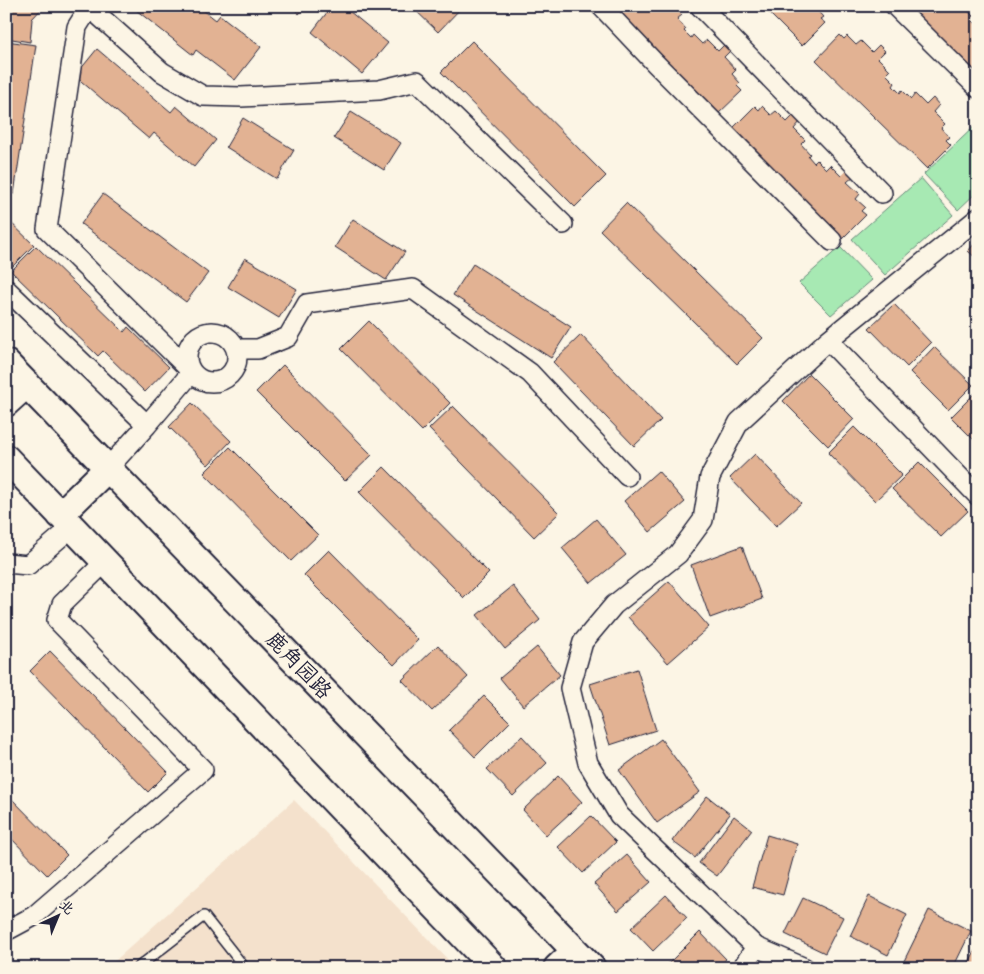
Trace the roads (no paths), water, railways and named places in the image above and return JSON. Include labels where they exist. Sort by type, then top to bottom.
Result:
[{"type":"street","points":[[601,6],[832,241]]},
{"type":"street","points":[[700,6],[882,193]]},
{"type":"street","points":[[894,6],[978,88]]},
{"type":"street","points":[[192,372],[187,356],[189,347],[200,335],[208,332],[217,333],[225,336],[231,342],[236,350],[236,358],[235,367],[230,374],[215,382],[198,378],[47,229],[77,27],[88,7],[162,72],[203,96],[241,97],[379,90],[417,81],[562,224]]},
{"type":"street","points":[[805,968],[756,947],[619,815],[588,763],[570,688],[584,642],[614,605],[678,554],[703,520],[710,477],[739,422],[828,340],[978,218]]},
{"type":"street","points":[[6,289],[146,424]]},
{"type":"street","points":[[236,350],[258,349],[288,337],[307,304],[413,289],[530,373],[627,476]]},
{"type":"street","points":[[828,340],[978,496]]},
{"type":"street","name":"鹿角园路","points":[[6,362],[575,962]]},
{"type":"street","points":[[6,563],[28,565],[108,468],[192,372]]},
{"type":"street","points":[[6,403],[27,384]]},
{"type":"street","points":[[6,458],[494,968]]},
{"type":"street","points":[[6,931],[34,916],[203,770],[58,620],[62,604],[105,562]]},
{"type":"street","points":[[742,968],[756,947]]},
{"type":"lane","points":[[137,968],[204,916],[245,968]]}]
